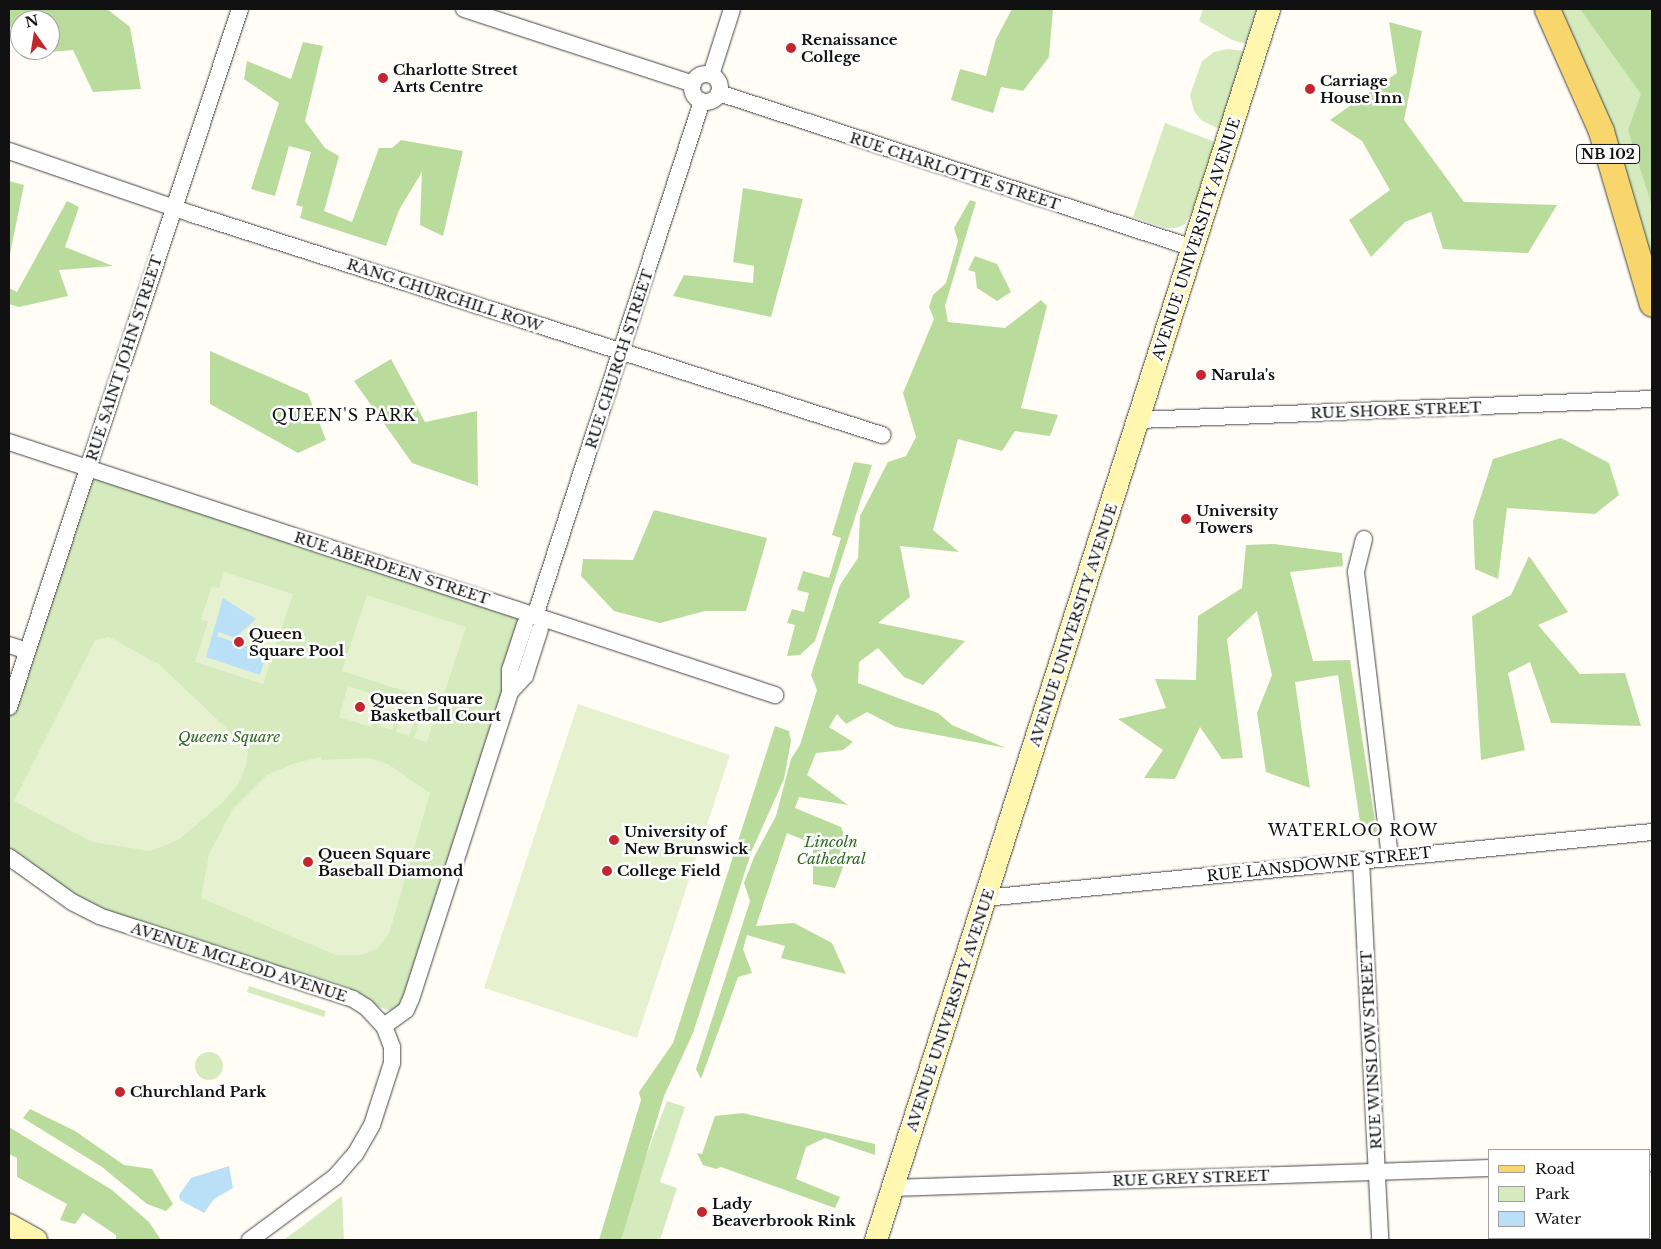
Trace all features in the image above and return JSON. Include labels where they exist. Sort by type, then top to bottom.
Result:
[{"type":"main road","name":"NB 102","points":[[1547,9],[1601,131],[1652,304]]},
{"type":"street","name":"RUE SAINT JOHN STREET","points":[[9,707],[240,9]]},
{"type":"street","points":[[464,9],[693,84]]},
{"type":"street","points":[[711,75],[732,9]]},
{"type":"street","name":"AVENUE UNIVERSITY AVENUE","points":[[876,1240],[1270,9]]},
{"type":"street","points":[[701,75],[711,75],[718,80],[719,93],[713,100],[702,101],[693,94],[693,84],[701,75]]},
{"type":"street","name":"RUE CHARLOTTE STREET","points":[[719,93],[1192,248]]},
{"type":"street","name":"RUE CHURCH STREET","points":[[384,1026],[406,1010],[412,998],[510,692],[510,670],[533,623],[702,101]]},
{"type":"street","name":"RANG CHURCHILL ROW","points":[[9,151],[174,207],[882,435]]},
{"type":"street","name":"RUE SHORE STREET","points":[[1139,420],[1652,399]]},
{"type":"street","name":"RUE ABERDEEN STREET","points":[[9,442],[533,623],[775,695]]},
{"type":"street","points":[[1364,540],[1356,572],[1390,857]]},
{"type":"street","points":[[9,645],[27,651]]},
{"type":"street","name":"RUE LANSDOWNE STREET","points":[[985,898],[1652,832]]},
{"type":"street","name":"AVENUE MCLEOD AVENUE","points":[[9,857],[72,902],[99,916],[353,999],[366,1007],[384,1026],[392,1047],[392,1063],[372,1125],[355,1154],[335,1177],[250,1240]]},
{"type":"street","name":"RUE WINSLOW STREET","points":[[1362,860],[1380,1240]]},
{"type":"street","name":"RUE GREY STREET","points":[[892,1188],[1488,1168]]},
{"type":"street","points":[[9,1226],[36,1240]]},
{"type":"green space","points":[[9,9],[107,9],[130,27],[141,89],[93,92],[73,50],[60,51],[60,10],[10,10],[9,30]]},
{"type":"green space","points":[[1012,9],[1053,9],[1049,57],[1023,91],[1001,87],[993,113],[951,100],[960,69],[986,76],[996,39]]},
{"type":"green space","points":[[1203,9],[1257,9],[1246,44],[1232,40],[1199,21]]},
{"type":"green space","points":[[1547,9],[1652,9],[1652,304]]},
{"type":"green space","points":[[1580,9],[1652,9],[1652,206],[1628,130],[1641,94]]},
{"type":"green space","points":[[1389,22],[1422,31],[1404,120],[1464,202],[1557,205],[1528,253],[1443,249],[1431,212],[1405,222],[1371,257],[1349,220],[1390,190],[1362,141],[1330,120],[1397,73]]},
{"type":"green space","points":[[303,42],[323,46],[305,121],[325,148],[339,156],[324,211],[352,222],[379,148],[392,148],[401,140],[463,151],[443,236],[420,225],[422,172],[399,210],[386,246],[300,218],[303,207],[296,205],[311,152],[289,146],[275,196],[251,189],[279,103],[244,79],[247,61],[291,79]]},
{"type":"green space","points":[[1228,49],[1244,51],[1219,129],[1201,120],[1194,111],[1190,95],[1202,61],[1214,52]]},
{"type":"green space","points":[[1165,123],[1215,142],[1192,212],[1184,225],[1176,228],[1165,228],[1133,217]]},
{"type":"green space","points":[[9,181],[24,185],[9,259]]},
{"type":"green space","points":[[743,188],[803,199],[771,317],[673,296],[684,275],[753,283],[754,266],[733,262]]},
{"type":"green space","name":"Lincoln Cathedral","points":[[970,200],[976,202],[945,306],[948,322],[1005,328],[1041,300],[1047,306],[1021,408],[1058,415],[1050,436],[1015,431],[1002,451],[958,439],[933,530],[959,552],[900,546],[910,597],[878,623],[965,641],[923,685],[904,677],[878,648],[859,662],[858,683],[938,713],[952,725],[1006,748],[896,727],[867,712],[846,724],[837,714],[829,727],[853,742],[843,750],[816,753],[807,775],[848,805],[799,797],[795,808],[841,827],[850,849],[835,888],[813,884],[813,844],[787,833],[756,926],[794,923],[832,943],[846,974],[781,958],[785,946],[747,935],[743,949],[752,973],[738,977],[701,1079],[696,1069],[750,901],[744,883],[754,857],[776,816],[791,759],[800,745],[817,690],[811,675],[840,585],[858,558],[860,516],[888,462],[906,456],[916,437],[903,393],[934,319],[929,307],[933,295],[946,283],[958,241],[954,228]]},
{"type":"green space","points":[[67,201],[79,207],[65,247],[113,266],[59,270],[68,296],[19,307],[9,304],[9,288],[17,292]]},
{"type":"green space","points":[[975,256],[997,264],[1011,292],[997,301],[977,288],[975,272],[968,270]]},
{"type":"green space","points":[[210,351],[308,394],[326,440],[298,453],[210,404]]},
{"type":"green space","points":[[391,359],[425,422],[477,411],[478,486],[412,463],[354,381]]},
{"type":"green space","points":[[1561,438],[1609,463],[1619,495],[1595,514],[1507,508],[1498,579],[1475,569],[1473,521],[1493,459]]},
{"type":"green space","points":[[854,462],[872,465],[815,641],[800,655],[787,656],[795,625],[787,623],[792,609],[804,612],[809,593],[797,590],[803,571],[829,578],[841,538],[832,535]]},
{"type":"green space","name":"Queens Square","points":[[88,468],[521,611],[525,624],[401,1014],[135,929],[9,857],[9,707]]},
{"type":"green space","points":[[654,510],[767,538],[746,611],[705,611],[660,623],[614,611],[581,576],[583,559],[633,560]]},
{"type":"green space","points":[[1274,544],[1342,553],[1343,566],[1290,572],[1313,661],[1350,660],[1377,834],[1362,836],[1338,675],[1295,682],[1310,788],[1266,772],[1257,713],[1272,675],[1257,611],[1227,639],[1243,758],[1222,759],[1200,727],[1175,779],[1144,778],[1163,750],[1118,719],[1166,708],[1155,679],[1196,680],[1198,616],[1242,588],[1246,545]]},
{"type":"green space","points":[[1529,556],[1568,612],[1538,625],[1580,674],[1625,673],[1641,726],[1551,723],[1530,662],[1508,673],[1525,750],[1481,760],[1472,616],[1511,595]]},
{"type":"green space","name":"Queen Square Pool","points":[[224,572],[293,594],[263,684],[195,662],[208,622],[201,619],[212,586],[219,588]]},
{"type":"green space","points":[[367,595],[466,627],[441,703],[342,671]]},
{"type":"green space","points":[[109,637],[160,665],[248,749],[246,766],[237,786],[222,803],[178,840],[150,851],[93,842],[14,801],[95,640]]},
{"type":"green space","name":"Queen Square Basketball Court","points":[[348,686],[381,697],[371,727],[339,717]]},
{"type":"green space","points":[[389,697],[401,701],[392,730],[379,726]]},
{"type":"green space","points":[[405,703],[419,707],[409,736],[396,732]]},
{"type":"green space","name":"College Field","points":[[578,704],[730,755],[637,1038],[484,988]]},
{"type":"green space","points":[[423,709],[436,713],[427,742],[414,738]]},
{"type":"green space","points":[[775,726],[789,731],[791,741],[784,779],[752,850],[693,1033],[664,1096],[621,1240],[599,1240],[641,1100],[639,1092],[673,1043]]},
{"type":"green space","name":"Queen Square Baseball Diamond","points":[[321,757],[321,760],[369,758],[388,764],[430,793],[389,934],[377,949],[360,955],[336,955],[201,898],[209,854],[233,809],[267,775],[295,763]]},
{"type":"green space","points":[[249,986],[326,1011],[324,1017],[247,992]]},
{"type":"green space","points":[[209,1052],[219,1056],[223,1066],[219,1076],[209,1080],[199,1076],[195,1066],[199,1056]]},
{"type":"green space","points":[[667,1101],[685,1107],[660,1182],[677,1188],[660,1240],[614,1240]]},
{"type":"green space","points":[[30,1109],[75,1131],[124,1165],[152,1169],[173,1204],[166,1211],[147,1204],[102,1167],[23,1118]]},
{"type":"green space","points":[[743,1113],[875,1144],[875,1155],[825,1138],[806,1147],[796,1179],[840,1197],[835,1208],[721,1167],[716,1169],[703,1165],[697,1153],[702,1154],[715,1116]]},
{"type":"green space","points":[[9,1127],[112,1190],[149,1222],[161,1240],[116,1240],[116,1235],[83,1213],[75,1224],[60,1220],[67,1204],[17,1177],[17,1158],[9,1154]]},
{"type":"green space","points":[[342,1196],[344,1240],[283,1240],[304,1225]]},
{"type":"water","points":[[223,598],[256,619],[235,638],[219,632],[217,636],[267,653],[260,675],[206,657]]},
{"type":"water","points":[[229,1166],[233,1188],[214,1199],[204,1213],[180,1200],[179,1195],[191,1178]]},
{"type":"place","name":"Renaissance College","points":[[791,48]]},
{"type":"place","name":"Charlotte Street Arts Centre","points":[[383,78]]},
{"type":"place","name":"Carriage House Inn","points":[[1310,89]]},
{"type":"place","name":"Narula's","points":[[1201,375]]},
{"type":"place","name":"University Towers","points":[[1186,519]]},
{"type":"place","name":"Queen Square Pool","points":[[239,642]]},
{"type":"place","name":"Queen Square Basketball Court","points":[[360,707]]},
{"type":"place","name":"University of New Brunswick","points":[[614,840]]},
{"type":"place","name":"Queen Square Baseball Diamond","points":[[308,862]]},
{"type":"place","name":"College Field","points":[[607,871]]},
{"type":"place","name":"Churchland Park","points":[[120,1092]]},
{"type":"place","name":"Lady Beaverbrook Rink","points":[[702,1212]]},
{"type":"district","name":"QUEEN'S PARK","points":[[344,415]]},
{"type":"district","name":"WATERLOO ROW","points":[[1353,830]]}]
